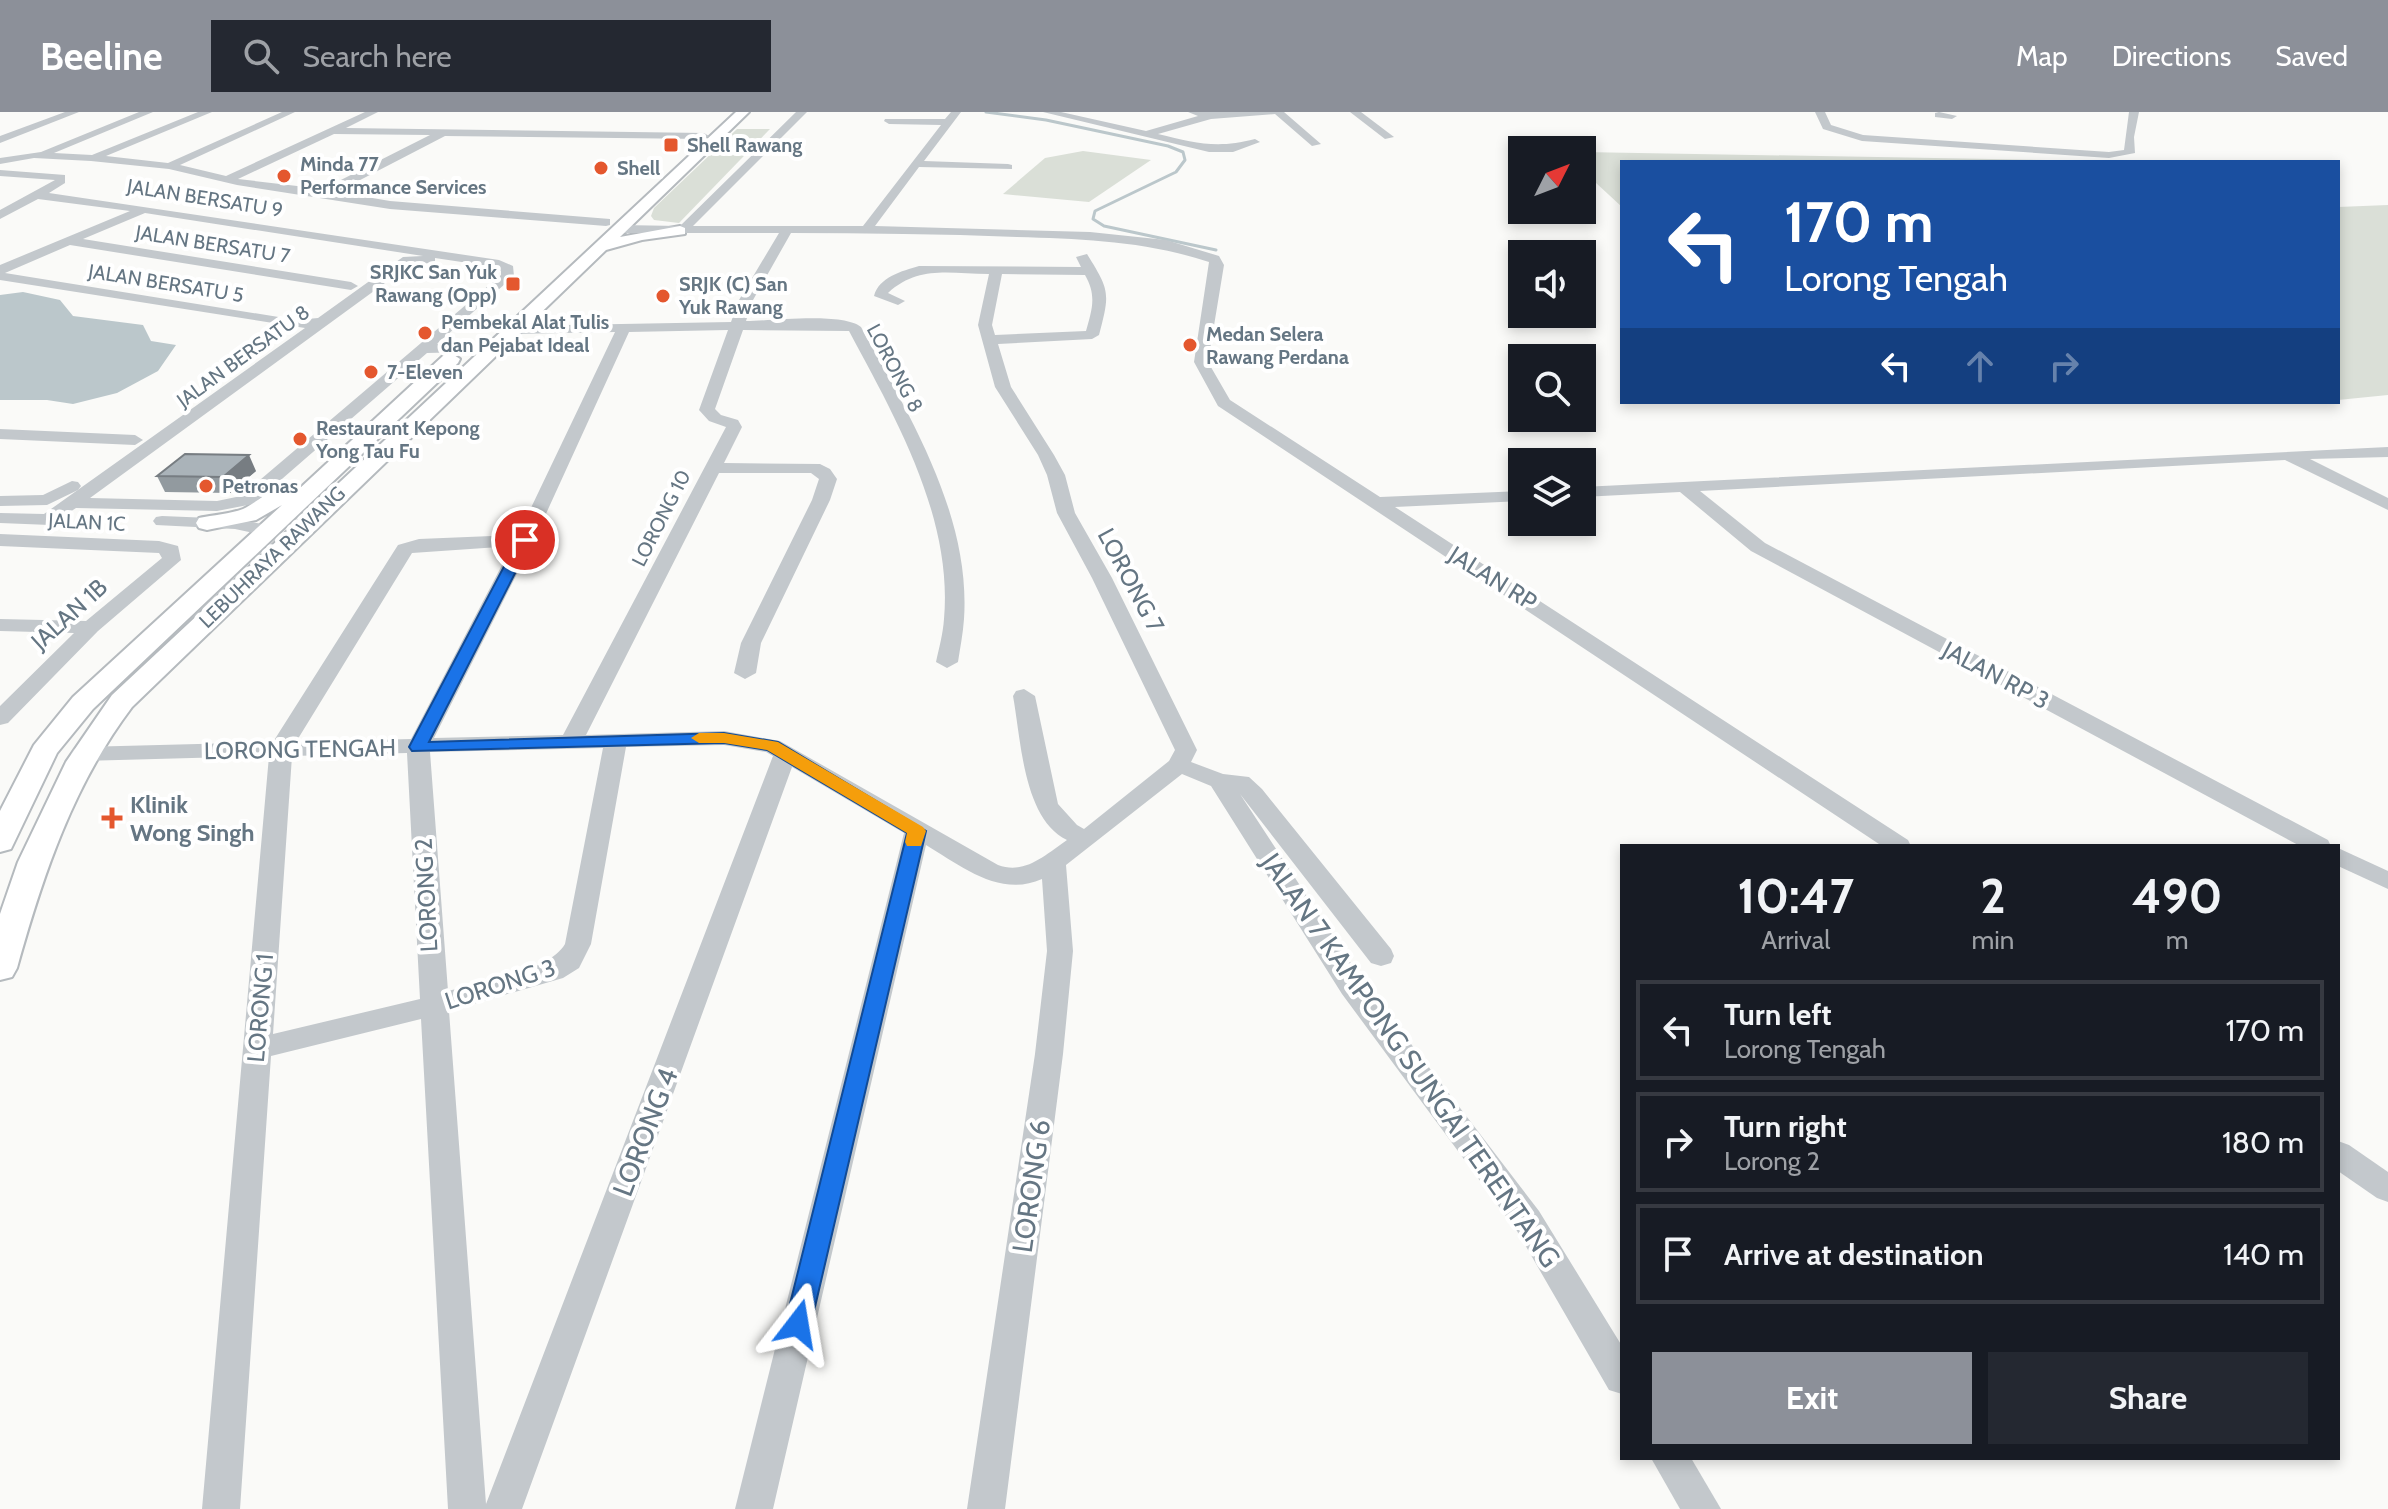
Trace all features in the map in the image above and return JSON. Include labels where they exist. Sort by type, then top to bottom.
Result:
[{"type":"main road","name":"LEBUHRAYA RAWANG","points":[[0,842],[44,751],[83,703],[205,587],[328,504],[501,323],[594,243],[731,112]]},
{"type":"main road","name":"LEBUHRAYA RAWANG","points":[[613,222],[645,207],[743,112]]},
{"type":"main road","points":[[645,207],[647,220],[677,229]]},
{"type":"main road","points":[[594,243],[677,229]]},
{"type":"main road","name":"LEBUHRAYA RAWANG","points":[[525,294],[594,243]]},
{"type":"main road","name":"LEBUHRAYA RAWANG","points":[[0,968],[7,930],[45,834],[82,754],[122,701],[270,543],[342,458],[462,349],[501,323]]},
{"type":"main road","points":[[204,527],[259,511],[342,458]]},
{"type":"main road","points":[[204,527],[221,541],[205,587]]},
{"type":"street","points":[[0,140],[74,112]]},
{"type":"street","points":[[0,161],[58,149],[148,112]]},
{"type":"street","points":[[91,158],[207,112]]},
{"type":"street","points":[[169,166],[290,112]]},
{"type":"street","points":[[232,181],[373,112]]},
{"type":"street","points":[[677,229],[802,112]]},
{"type":"street","points":[[866,230],[956,112]]},
{"type":"street","points":[[1048,112],[1209,149],[1233,149],[1255,142]]},
{"type":"street","points":[[1193,112],[1210,116]]},
{"type":"street","points":[[1147,134],[1210,116],[1275,112],[1316,144]]},
{"type":"street","points":[[1355,112],[1389,137]]},
{"type":"street","points":[[1820,112],[1827,127],[1862,138],[1920,138],[2125,155],[2130,153],[2129,137],[2134,112]]},
{"type":"street","points":[[1939,115],[1952,116]]},
{"type":"street","points":[[889,121],[947,122]]},
{"type":"street","points":[[331,131],[704,136]]},
{"type":"street","points":[[232,181],[352,132]]},
{"type":"street","points":[[0,133],[16,134]]},
{"type":"street","points":[[325,193],[443,133]]},
{"type":"street","points":[[0,149],[34,155],[169,166],[232,181],[390,205],[677,229],[1090,236],[1082,257],[1100,289],[1101,300],[1092,335],[987,340]]},
{"type":"street","points":[[914,164],[1008,167]]},
{"type":"street","points":[[0,173],[61,177],[61,181],[7,207],[0,215]]},
{"type":"street","name":"JALAN BERSATU 9","points":[[37,195],[402,249],[508,269],[507,276],[450,324]]},
{"type":"street","points":[[43,210],[71,198]]},
{"type":"street","points":[[0,273],[144,209]]},
{"type":"street","points":[[0,228],[14,222]]},
{"type":"street","points":[[736,326],[746,300],[787,230]]},
{"type":"street","name":"JALAN RP","points":[[1090,236],[1166,244],[1214,259],[1217,265],[1201,362],[1214,390],[1240,415],[1546,612],[1896,844]]},
{"type":"street","name":"JALAN BERSATU 7","points":[[69,241],[351,286]]},
{"type":"street","points":[[0,518],[48,510],[135,440],[402,249]]},
{"type":"street","name":"JALAN BERSATU 8","points":[[48,510],[71,503],[408,260],[459,264],[470,260]]},
{"type":"street","points":[[898,301],[881,296],[881,292],[908,272],[1088,271]]},
{"type":"street","name":"LORONG 7","points":[[996,272],[985,325],[1003,387],[1046,455],[1056,475],[1066,513],[1181,734],[1186,750],[1178,765]]},
{"type":"street","name":"JALAN BERSATU 5","points":[[0,273],[297,324],[326,322]]},
{"type":"street","points":[[71,503],[217,506],[247,500],[450,324]]},
{"type":"street","name":"LORONG 8","points":[[450,324],[624,328],[829,324],[854,327],[899,415],[942,514],[955,567],[956,615],[947,662]]},
{"type":"street","name":"LORONG 10","points":[[572,740],[734,427],[732,423],[715,418],[707,410],[736,326]]},
{"type":"street","points":[[418,747],[525,540],[624,328]]},
{"type":"street","points":[[423,348],[462,349]]},
{"type":"street","points":[[0,434],[135,440]]},
{"type":"street","points":[[1596,491],[2388,452]]},
{"type":"street","points":[[2287,455],[2388,505]]},
{"type":"street","points":[[712,468],[814,468],[828,479],[821,500],[751,643],[745,673]]},
{"type":"street","name":"JALAN RP 3","points":[[1684,487],[1758,547],[2315,844]]},
{"type":"street","points":[[1375,503],[1508,497]]},
{"type":"street","points":[[0,501],[48,510],[60,526],[204,527],[270,543]]},
{"type":"street","name":"JALAN 1C","points":[[0,540],[171,550]]},
{"type":"street","name":"LORONG 1","points":[[221,1509],[281,747],[405,549],[411,546],[525,540]]},
{"type":"street","name":"JALAN 1B","points":[[0,718],[91,627],[172,560],[171,550]]},
{"type":"street","points":[[0,625],[91,627]]},
{"type":"street","points":[[1024,696],[1046,806],[1068,831],[1085,839]]},
{"type":"street","name":"LORONG TENGAH","points":[[82,754],[724,738],[772,746],[989,871],[1006,877],[1026,877],[1053,862]]},
{"type":"street","name":"LORONG 3","points":[[257,1049],[432,1006],[553,971],[569,961],[575,952],[616,740]]},
{"type":"street","name":"LORONG 2","points":[[418,747],[432,1006],[467,1509]]},
{"type":"street","name":"LORONG 4","points":[[503,1509],[785,754]]},
{"type":"street","points":[[1053,862],[1178,765],[1220,781],[1241,782],[1254,794],[1381,956]]},
{"type":"street","name":"JALAN 7 KAMPONG SUNGAI TERENTANG","points":[[1220,781],[1352,987],[1528,1221],[1620,1375]]},
{"type":"street","points":[[754,1509],[917,831]]},
{"type":"street","points":[[2340,857],[2388,881]]},
{"type":"street","name":"LORONG 6","points":[[986,1509],[1059,966],[1053,862]]},
{"type":"street","points":[[2340,1155],[2388,1189]]},
{"type":"street","points":[[1671,1460],[1702,1509]]},
{"type":"shaded area","points":[[737,129],[770,129],[679,223],[654,220],[651,216],[654,208]]},
{"type":"shaded area","points":[[1083,151],[1151,160],[1089,202],[1003,194],[1045,158]]},
{"type":"shaded area","points":[[1596,152],[2047,160],[1620,160],[1620,205],[1596,183]]},
{"type":"shaded area","points":[[2388,205],[2388,395],[2340,400],[2340,207]]},
{"type":"shaded area","points":[[23,292],[60,300],[73,316],[143,325],[151,341],[176,345],[158,371],[117,393],[73,404],[47,400],[0,400],[0,295]]},
{"type":"building","points":[[185,454],[249,455],[223,477],[157,476]]},
{"type":"waterway","points":[[986,112],[1046,120],[1168,146],[1183,152],[1185,160],[1176,172],[1095,211],[1093,219],[1104,226],[1216,250]]},
{"type":"slow traffic","points":[[699,738],[724,738],[772,746],[917,831],[914,842]]},
{"type":"place","name":"Shell Rawang","points":[[671,145]]},
{"type":"place","name":"Shell","points":[[601,168]]},
{"type":"place","name":"Minda 77 Performance Services","points":[[284,176]]},
{"type":"place","name":"SRJKC San Yuk Rawang (Opp)","points":[[513,284]]},
{"type":"place","name":"SRJK (C) San Yuk Rawang","points":[[663,296]]},
{"type":"place","name":"Pembekal Alat Tulis dan Pejabat Ideal","points":[[425,333]]},
{"type":"place","name":"Medan Selera Rawang Perdana","points":[[1190,345]]},
{"type":"place","name":"7-Eleven","points":[[371,372]]},
{"type":"place","name":"Restaurant Kepong Yong Tau Fu","points":[[300,439]]},
{"type":"place","name":"Petronas","points":[[206,486]]},
{"type":"place","name":"Klinik Wong Singh","points":[[112,818]]},
{"type":"route","points":[[525,540],[418,747],[572,740],[724,738],[754,742],[772,746],[917,831],[798,1324]]}]
